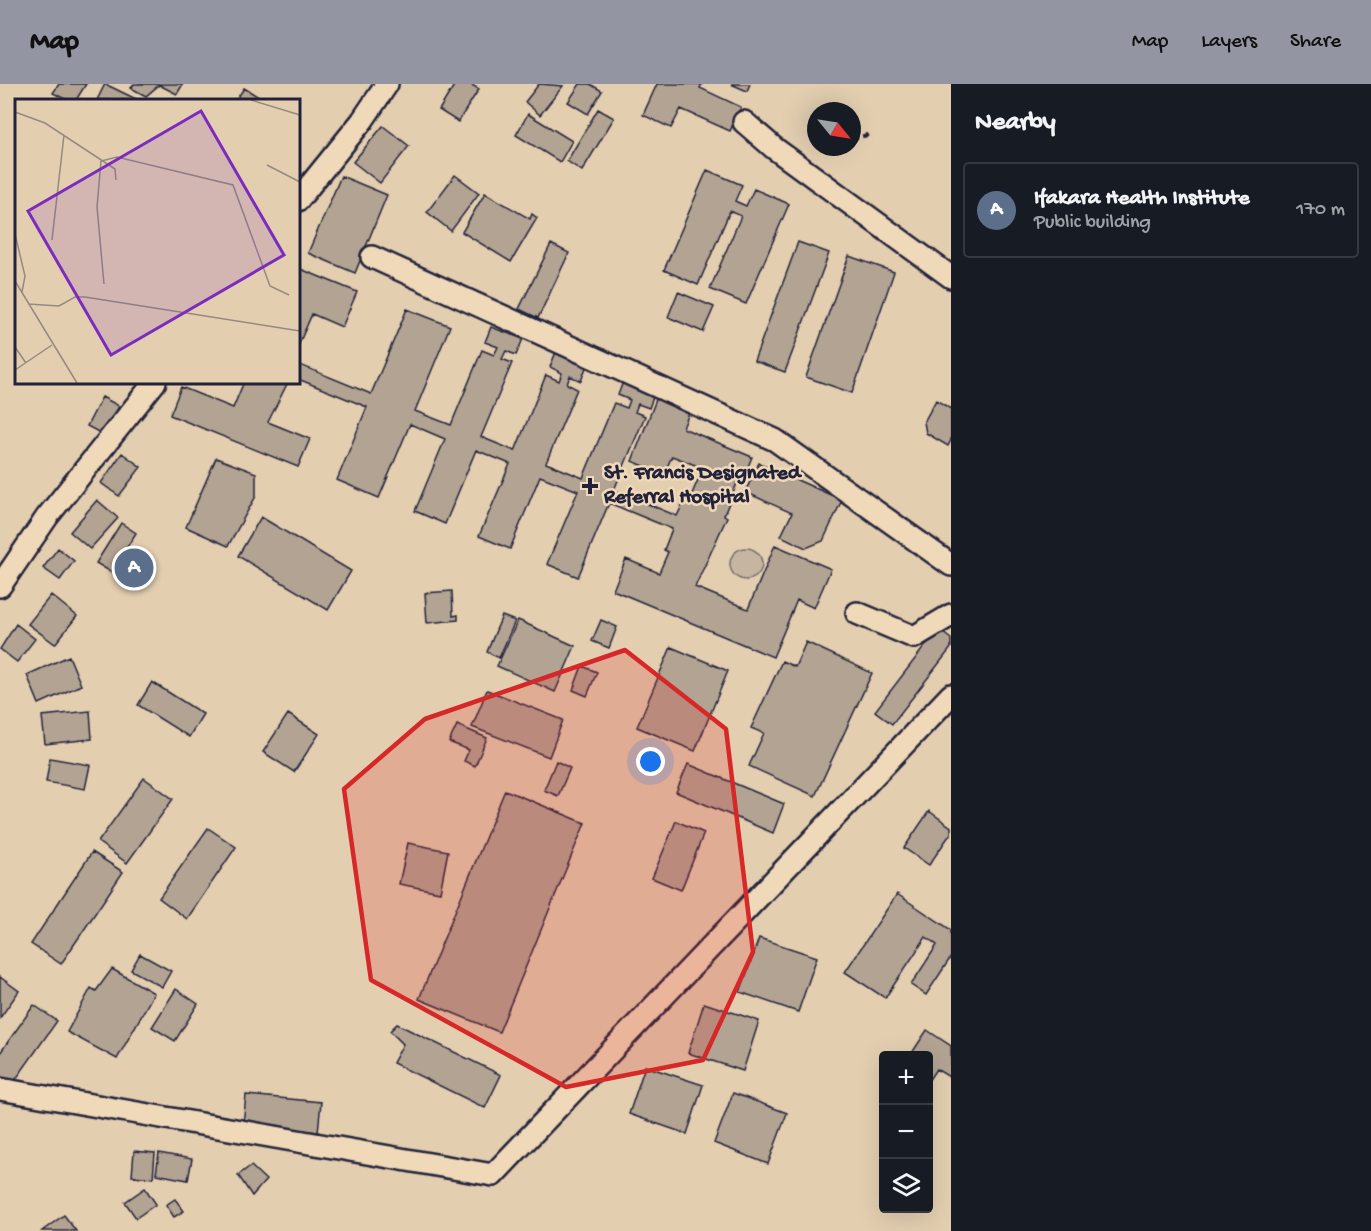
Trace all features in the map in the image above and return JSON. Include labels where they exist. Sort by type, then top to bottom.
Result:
[{"type":"street","points":[[300,198],[362,121],[387,84]]},
{"type":"street","points":[[744,122],[774,148],[951,277]]},
{"type":"street","points":[[372,257],[775,440],[951,565]]},
{"type":"street","points":[[0,586],[47,517],[153,384]]},
{"type":"street","points":[[857,613],[914,637],[951,615]]},
{"type":"street","points":[[0,1089],[494,1175],[951,695]]},
{"type":"path","points":[[861,137],[871,134]]},
{"type":"highlighted area","points":[[625,650],[726,729],[753,952],[703,1060],[566,1087],[371,980],[344,789],[425,719]]},
{"type":"shaded area","points":[[746,548],[757,553],[762,564],[757,575],[746,580],[735,575],[730,564],[735,553]]},
{"type":"building","points":[[59,84],[86,84],[77,99],[65,99],[53,93]]},
{"type":"building","points":[[105,84],[136,99],[98,99]]},
{"type":"building","points":[[134,84],[183,84],[177,94],[159,85],[146,96],[131,88]]},
{"type":"building","points":[[455,84],[470,84],[479,89],[458,122],[439,110]]},
{"type":"building","points":[[539,84],[563,86],[540,115],[525,102]]},
{"type":"building","points":[[580,84],[590,84],[602,91],[588,114],[568,102]]},
{"type":"building","points":[[657,84],[702,84],[700,88],[741,107],[730,131],[681,109],[671,128],[643,115]]},
{"type":"building","points":[[731,84],[750,84],[747,91]]},
{"type":"building","points":[[244,88],[262,99],[237,99]]},
{"type":"building","points":[[598,109],[614,118],[582,171],[567,161]]},
{"type":"building","points":[[528,114],[572,141],[560,162],[516,135]]},
{"type":"building","points":[[383,126],[409,146],[380,183],[353,162]]},
{"type":"building","points":[[707,170],[742,185],[735,201],[746,206],[754,189],[789,204],[746,304],[710,289],[741,216],[730,211],[698,285],[664,270]]},
{"type":"building","points":[[455,175],[479,193],[451,231],[427,212]]},
{"type":"building","points":[[341,176],[387,195],[355,273],[308,253]]},
{"type":"building","points":[[485,193],[530,219],[532,214],[537,218],[511,262],[462,232]]},
{"type":"building","points":[[798,242],[829,253],[785,372],[754,361]]},
{"type":"building","points":[[551,244],[569,253],[538,318],[519,309]]},
{"type":"building","points":[[849,256],[894,272],[852,393],[806,377]]},
{"type":"building","points":[[300,269],[357,292],[342,327],[312,314],[300,341]]},
{"type":"building","points":[[678,292],[714,307],[703,332],[668,317]]},
{"type":"building","name":"St. Francis Designated Referral Hospital","points":[[407,309],[450,326],[415,411],[451,425],[482,350],[494,355],[498,347],[485,342],[491,327],[523,339],[516,355],[506,351],[502,359],[512,363],[481,437],[515,451],[546,375],[559,381],[562,373],[550,367],[556,352],[587,365],[581,381],[570,376],[567,384],[577,389],[546,463],[583,478],[614,403],[627,408],[630,400],[618,395],[624,379],[655,392],[649,408],[638,404],[635,412],[645,416],[614,490],[677,516],[685,499],[689,501],[703,468],[672,456],[664,474],[632,461],[659,392],[691,408],[683,428],[752,457],[741,483],[738,481],[724,515],[727,517],[695,587],[748,609],[775,545],[831,569],[814,608],[797,600],[773,657],[613,590],[626,559],[659,573],[668,552],[664,550],[672,529],[609,503],[578,577],[547,564],[578,491],[540,476],[510,549],[479,536],[510,464],[476,450],[445,524],[415,511],[445,439],[410,424],[379,498],[337,480],[367,407],[300,380],[300,365],[371,394]]},
{"type":"building","points":[[243,384],[287,384],[268,422],[310,439],[298,467],[170,415],[181,387],[233,408]]},
{"type":"building","points":[[102,397],[119,406],[104,435],[87,426]]},
{"type":"building","points":[[936,400],[951,409],[951,440],[948,446],[926,433],[924,422]]},
{"type":"building","points":[[122,453],[141,467],[119,496],[101,483]]},
{"type":"building","points":[[216,458],[256,473],[256,496],[228,546],[186,527]]},
{"type":"building","points":[[759,463],[842,500],[823,541],[806,548],[781,536],[792,513],[745,492]]},
{"type":"building","points":[[97,500],[118,518],[90,549],[70,532]]},
{"type":"building","points":[[261,517],[351,571],[328,610],[238,556]]},
{"type":"building","points":[[121,523],[136,533],[111,572],[96,563]]},
{"type":"building","points":[[58,548],[74,561],[60,580],[43,568]]},
{"type":"building","points":[[452,591],[453,616],[458,615],[458,620],[427,623],[425,593]]},
{"type":"building","points":[[51,595],[77,616],[55,644],[28,624]]},
{"type":"building","points":[[502,616],[515,621],[499,658],[487,652]]},
{"type":"building","points":[[518,620],[575,646],[555,692],[497,666]]},
{"type":"building","points":[[601,620],[617,627],[609,648],[592,641]]},
{"type":"building","points":[[16,624],[35,639],[17,662],[0,649]]},
{"type":"building","points":[[938,629],[951,639],[951,648],[892,724],[875,711]]},
{"type":"building","points":[[806,642],[872,673],[815,796],[749,766],[764,733],[751,728],[782,661],[795,667]]},
{"type":"building","points":[[671,647],[728,671],[695,751],[637,727]]},
{"type":"building","points":[[69,656],[81,685],[39,704],[27,675]]},
{"type":"building","points":[[582,666],[597,672],[587,696],[573,690]]},
{"type":"building","points":[[152,682],[203,714],[189,737],[138,705]]},
{"type":"building","points":[[487,690],[563,720],[549,757],[472,727]]},
{"type":"building","points":[[90,711],[92,739],[45,744],[42,716]]},
{"type":"building","points":[[288,714],[319,734],[294,772],[263,752]]},
{"type":"building","points":[[457,725],[487,738],[475,766],[464,761],[469,750],[449,742]]},
{"type":"building","points":[[50,758],[90,765],[85,789],[46,782]]},
{"type":"building","points":[[556,761],[570,768],[558,796],[544,790]]},
{"type":"building","points":[[688,764],[784,804],[773,833],[676,792]]},
{"type":"building","points":[[144,778],[173,799],[127,863],[98,842]]},
{"type":"building","points":[[505,790],[585,823],[499,1032],[419,999]]},
{"type":"building","points":[[929,811],[951,827],[951,833],[929,865],[904,848]]},
{"type":"building","points":[[676,821],[704,833],[681,890],[652,878]]},
{"type":"building","points":[[208,828],[236,847],[187,919],[159,898]]},
{"type":"building","points":[[408,843],[448,851],[440,892],[399,884]]},
{"type":"building","points":[[92,852],[123,872],[61,964],[31,944]]},
{"type":"building","points":[[897,894],[951,930],[951,957],[926,995],[911,985],[937,945],[926,937],[885,998],[845,972]]},
{"type":"building","points":[[759,938],[817,957],[798,1012],[740,992]]},
{"type":"building","points":[[140,954],[171,971],[162,987],[131,970]]},
{"type":"building","points":[[112,969],[154,993],[117,1059],[67,1032],[91,988],[96,991]]},
{"type":"building","points":[[0,977],[19,991],[0,1018]]},
{"type":"building","points":[[176,989],[198,1004],[175,1041],[152,1027]]},
{"type":"building","points":[[704,1003],[759,1021],[743,1071],[688,1053]]},
{"type":"building","points":[[34,1005],[57,1021],[9,1089],[0,1082],[0,1053]]},
{"type":"building","points":[[397,1024],[501,1075],[485,1108],[393,1063],[403,1044],[390,1031]]},
{"type":"building","points":[[927,1030],[951,1046],[951,1078],[936,1069],[933,1074],[933,1051],[913,1051]]},
{"type":"building","points":[[645,1066],[703,1085],[687,1134],[629,1114]]},
{"type":"building","points":[[733,1093],[787,1113],[768,1164],[714,1143]]},
{"type":"building","points":[[246,1095],[321,1102],[318,1132],[243,1125]]},
{"type":"building","points":[[134,1151],[155,1153],[153,1178],[132,1176]]},
{"type":"building","points":[[159,1153],[192,1159],[188,1180],[156,1174]]},
{"type":"building","points":[[251,1166],[266,1180],[252,1196],[238,1175]]},
{"type":"building","points":[[145,1188],[156,1204],[136,1218],[125,1202]]},
{"type":"building","points":[[175,1199],[184,1211],[174,1217],[166,1205]]},
{"type":"building","points":[[64,1215],[76,1231],[42,1231]]},
{"type":"place","name":"St. Francis Designated Referral Hospital","points":[[590,486]]},
{"type":"place","name":"Ifakara Health Institute","points":[[134,568]]}]
